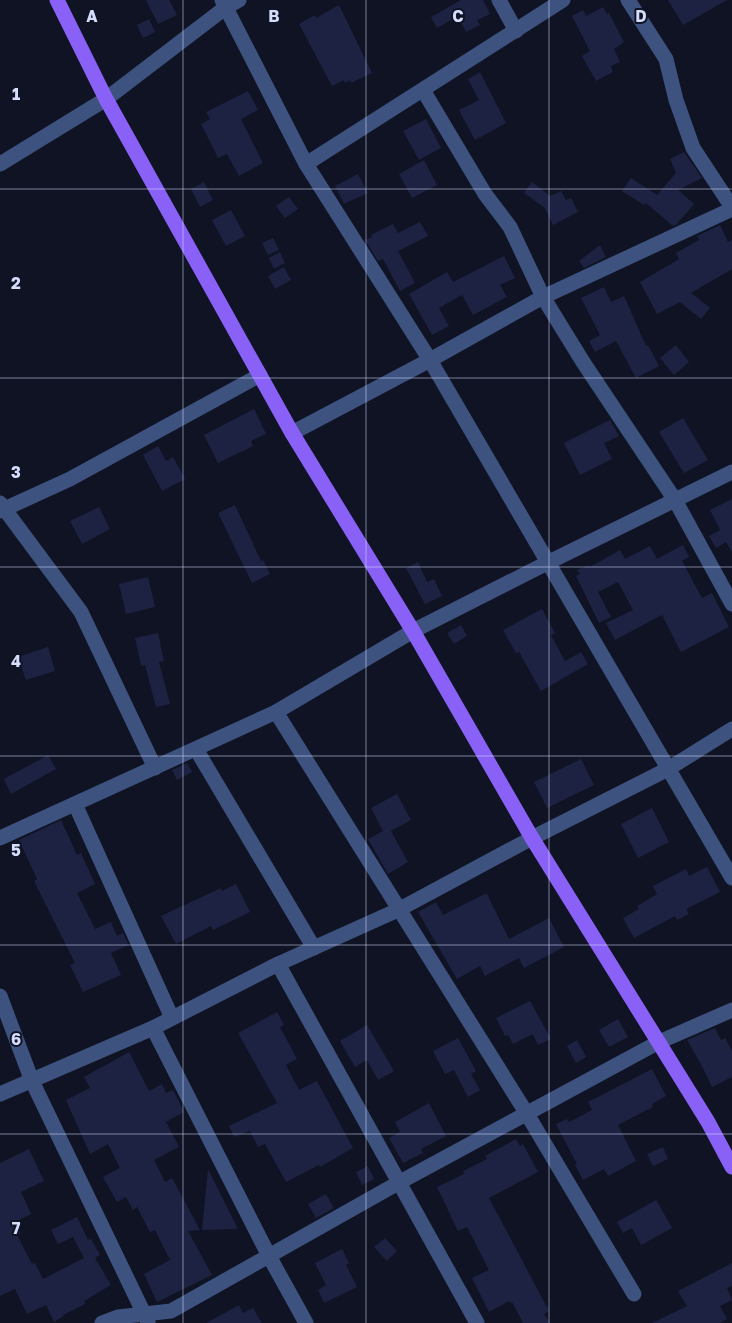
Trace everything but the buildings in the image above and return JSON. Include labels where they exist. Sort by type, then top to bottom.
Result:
[{"type":"main road","points":[[57,0],[106,98],[292,433],[413,631],[532,838],[708,1122],[732,1167]]},
{"type":"street","points":[[0,164],[106,98],[223,4],[239,0]]},
{"type":"street","points":[[500,0],[516,31]]},
{"type":"street","points":[[306,164],[563,0]]},
{"type":"street","points":[[292,433],[430,360],[543,297],[732,208],[693,148],[676,100],[666,59],[628,0]]},
{"type":"street","points":[[223,4],[306,164],[430,360],[732,878]]},
{"type":"street","points":[[423,90],[485,194],[510,227],[543,297],[583,362],[675,500],[732,604]]},
{"type":"street","points":[[154,768],[81,612],[1,508],[70,479],[260,375]]},
{"type":"street","points":[[0,838],[276,712],[413,631],[732,472]]},
{"type":"street","points":[[276,712],[527,1114],[634,1294]]},
{"type":"street","points":[[0,1094],[153,1028],[278,964],[398,910],[532,838],[668,769],[732,729]]},
{"type":"street","points":[[196,749],[314,948]]},
{"type":"street","points":[[75,804],[172,1018]]},
{"type":"street","points":[[278,964],[477,1323]]},
{"type":"street","points":[[0,996],[32,1080],[147,1319]]},
{"type":"street","points":[[102,1323],[118,1317],[147,1319],[170,1311],[400,1182],[659,1042],[732,1010]]},
{"type":"street","points":[[153,1028],[269,1256],[306,1323]]}]
